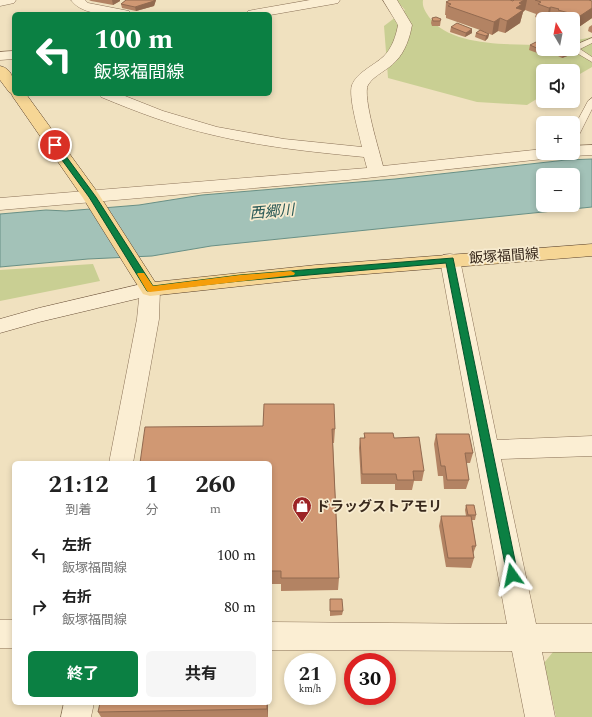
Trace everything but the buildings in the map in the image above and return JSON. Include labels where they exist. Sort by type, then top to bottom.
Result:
[{"type":"main road","points":[[0,70],[12,86]]},
{"type":"main road","points":[[19,96],[95,201],[150,289]]},
{"type":"main road","name":"飯塚福間線","points":[[150,289],[240,278],[450,260],[592,250]]},
{"type":"street","points":[[0,2],[9,0]]},
{"type":"street","points":[[78,0],[84,6],[114,12]]},
{"type":"street","points":[[264,12],[333,0]]},
{"type":"street","points":[[377,172],[363,118],[359,93],[360,85],[370,74],[391,58],[404,36],[405,25],[390,0]]},
{"type":"street","points":[[0,56],[12,55]]},
{"type":"street","points":[[111,96],[157,114],[215,131],[284,144],[372,153]]},
{"type":"street","points":[[580,151],[592,150]]},
{"type":"street","points":[[0,204],[95,201],[258,183],[452,166],[536,156]]},
{"type":"street","points":[[450,260],[540,717]]},
{"type":"street","points":[[0,326],[38,315],[150,289],[148,319],[121,461]]},
{"type":"street","points":[[487,450],[592,446]]},
{"type":"street","points":[[0,634],[12,634]]},
{"type":"street","points":[[272,636],[592,638]]},
{"type":"street","points":[[76,717],[79,705]]},
{"type":"lane","points":[[592,40],[574,49],[592,60]]},
{"type":"lane","points":[[580,124],[592,101]]},
{"type":"green space","points":[[396,0],[423,0],[423,7],[429,17],[439,27],[451,34],[482,42],[536,45],[536,56],[580,56],[580,40],[592,37],[592,67],[580,74],[580,64],[536,64],[536,99],[527,105],[477,102],[388,78],[384,26],[405,10]]},
{"type":"green space","points":[[93,264],[100,281],[0,301],[0,270]]},
{"type":"green space","points":[[553,652],[592,652],[592,717],[556,717],[544,663]]},
{"type":"water","name":"西郷川","points":[[592,159],[592,207],[580,208],[580,168],[536,168],[536,212],[543,212],[211,246],[152,256],[88,259],[0,267],[0,214],[46,210],[66,211],[139,205],[202,195],[395,179],[566,160]]},
{"type":"slow traffic","points":[[141,274],[150,289],[291,273]]},
{"type":"place","name":"ドラッグストアモリ","points":[[302,523]]},
{"type":"route","points":[[55,145],[92,197],[150,289],[240,278],[450,260],[512,575]]}]
